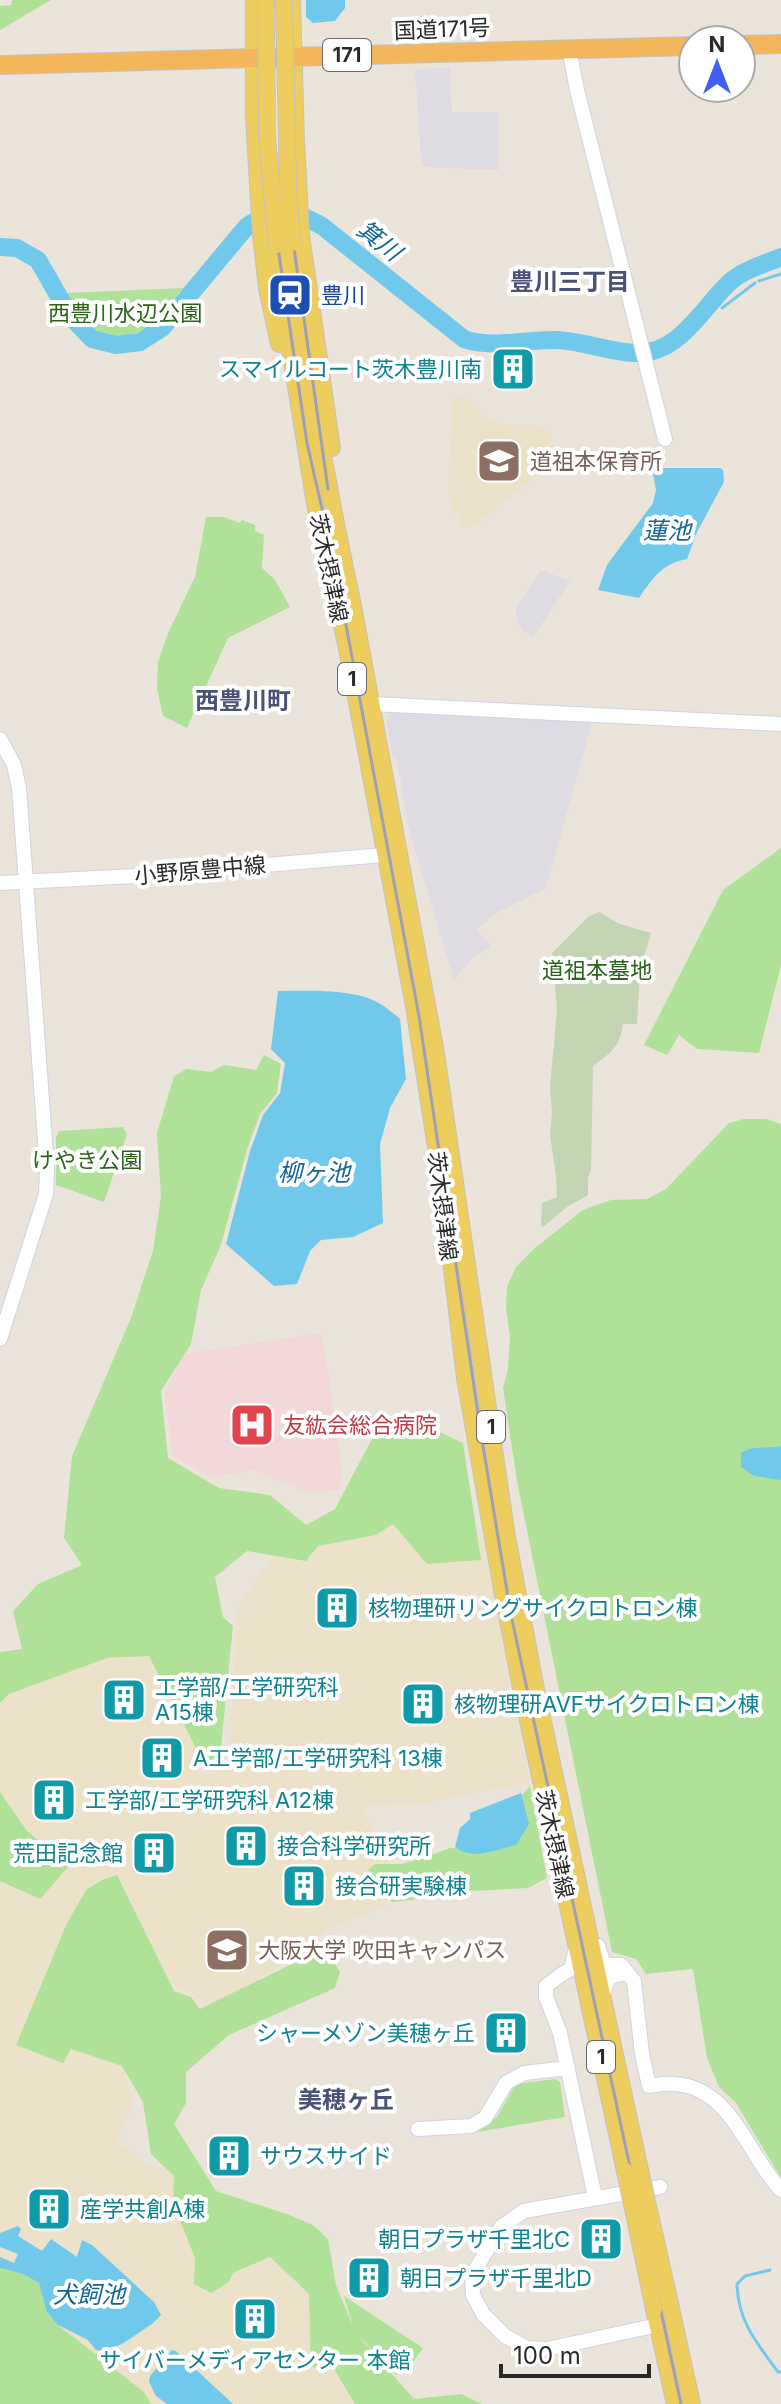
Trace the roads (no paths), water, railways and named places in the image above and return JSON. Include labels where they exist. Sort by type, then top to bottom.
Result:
[{"type":"highway","points":[[757,45],[781,44]]},
{"type":"highway","name":"国道171号","points":[[0,65],[677,46]]},
{"type":"main road","name":"1","points":[[254,0],[254,117],[267,288],[315,504]]},
{"type":"main road","name":"茨木摂津線","points":[[266,0],[267,136],[290,241],[304,354],[371,704],[442,1186],[456,1318],[522,1693],[602,2063],[633,2171]]},
{"type":"main road","name":"茨木摂津線","points":[[284,0],[290,241],[288,337],[315,504],[438,1065],[507,1537],[602,1997],[675,2404]]},
{"type":"main road","name":"1","points":[[290,241],[299,203],[292,0]]},
{"type":"main road","name":"茨木摂津線","points":[[661,2313],[692,2404]]},
{"type":"street","points":[[569,49],[665,439]]},
{"type":"street","points":[[371,704],[781,724]]},
{"type":"street","points":[[0,739],[14,765],[19,788],[45,1128],[46,1194],[0,1339]]},
{"type":"street","name":"小野原豊中線","points":[[0,883],[392,854]]},
{"type":"street","points":[[578,1885],[593,1921],[603,1962],[621,1965],[634,1981],[642,2054],[649,2086],[674,2084],[696,2089],[717,2101],[781,2190]]},
{"type":"street","points":[[576,1943],[573,1966],[546,1986],[546,1997],[560,2033],[595,2197]]},
{"type":"street","points":[[602,1997],[609,1977],[624,1970]]},
{"type":"street","points":[[559,1977],[572,1978],[577,1982],[587,2026],[602,2063]]},
{"type":"street","points":[[418,2129],[471,2126],[485,2118],[506,2083],[524,2073],[568,2068]]},
{"type":"street","points":[[660,2187],[524,2211],[501,2227],[472,2275],[473,2295],[483,2314],[505,2336],[527,2348],[547,2349],[661,2313]]},
{"type":"water","points":[[306,0],[345,0],[345,8],[335,21],[313,23],[306,17]]},
{"type":"water","name":"蓮池","points":[[652,468],[720,468],[724,482],[697,532],[687,559],[664,568],[639,598],[598,590],[607,565],[653,503],[656,490]]},
{"type":"water","name":"柳ヶ池","points":[[278,991],[346,993],[368,998],[385,1007],[400,1019],[406,1079],[390,1108],[380,1144],[383,1223],[353,1237],[321,1240],[310,1251],[297,1284],[274,1286],[226,1244],[250,1151],[263,1115],[280,1093],[285,1063],[271,1049]]},
{"type":"water","points":[[781,1446],[781,1480],[754,1476],[741,1467],[741,1453],[755,1448]]},
{"type":"water","points":[[521,1793],[529,1824],[516,1845],[477,1854],[455,1847],[460,1828],[470,1819],[470,1813]]},
{"type":"water","name":"犬飼池","points":[[18,2226],[21,2229],[18,2236],[42,2251],[51,2239],[77,2257],[82,2240],[92,2245],[154,2302],[161,2315],[122,2344],[105,2351],[96,2350],[88,2340],[58,2325],[47,2312],[39,2283],[23,2274],[0,2268],[0,2257],[14,2263],[18,2254],[0,2247],[0,2233]]},
{"type":"water","points":[[172,2350],[233,2404],[167,2404],[156,2396],[149,2382],[150,2376]]},
{"type":"waterway","name":"箕川","points":[[0,247],[17,248],[38,260],[70,316],[92,339],[116,345],[140,342],[162,328],[247,226],[266,217],[294,215],[322,226],[464,339],[498,343],[566,341],[635,353],[651,352],[678,338],[731,281],[781,257]]},
{"type":"waterway","points":[[759,281],[781,274]]},
{"type":"waterway","points":[[722,308],[755,283]]},
{"type":"waterway","name":"箕川","points":[[709,306],[714,309]]},
{"type":"waterway","points":[[770,2270],[745,2276],[737,2284],[738,2298],[750,2331],[781,2372]]},
{"type":"railway","points":[[272,0],[270,125],[274,221],[307,443],[335,566],[419,1016],[511,1615],[681,2404]]},
{"type":"railway","points":[[281,132],[290,220],[328,489]]},
{"type":"place","name":"豊川","points":[[290,295]]},
{"type":"place","name":"スマイルコート茨木豊川南","points":[[513,369]]},
{"type":"place","name":"道祖本保育所","points":[[499,461]]},
{"type":"place","name":"友紘会総合病院","points":[[252,1425]]},
{"type":"place","name":"核物理研リングサイクロトロン棟","points":[[337,1608]]},
{"type":"place","name":"工学部/工学研究科 A15棟","points":[[124,1700]]},
{"type":"place","name":"核物理研AVFサイクロトロン棟","points":[[423,1704]]},
{"type":"place","name":"A工学部/工学研究科 13棟","points":[[162,1758]]},
{"type":"place","name":"工学部/工学研究科 A12棟","points":[[54,1800]]},
{"type":"place","name":"接合科学研究所","points":[[246,1846]]},
{"type":"place","name":"荒田記念館","points":[[154,1853]]},
{"type":"place","name":"接合研実験棟","points":[[304,1886]]},
{"type":"place","name":"大阪大学 吹田キャンパス","points":[[227,1950]]},
{"type":"place","name":"シャーメゾン美穂ヶ丘","points":[[506,2033]]},
{"type":"place","name":"サウスサイド","points":[[229,2156]]},
{"type":"place","name":"産学共創A棟","points":[[49,2209]]},
{"type":"place","name":"朝日プラザ千里北C","points":[[601,2239]]},
{"type":"place","name":"朝日プラザ千里北D","points":[[369,2278]]},
{"type":"place","name":"サイバーメディアセンター 本館","points":[[255,2319]]},
{"type":"district","name":"豊川三丁目","points":[[570,282]]},
{"type":"district","name":"西豊川町","points":[[243,701]]},
{"type":"district","name":"美穂ヶ丘","points":[[346,2100]]},
{"type":"park label","name":"西豊川水辺公園","points":[[125,313]]},
{"type":"park label","name":"道祖本墓地","points":[[597,970]]},
{"type":"park label","name":"けやき公園","points":[[87,1160]]}]
